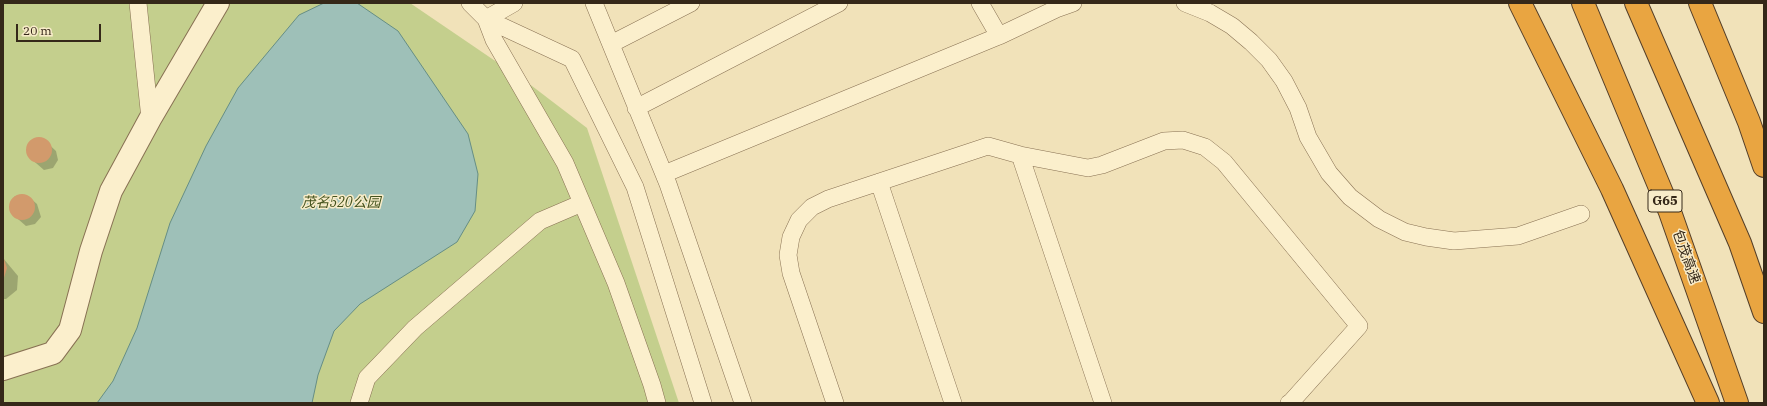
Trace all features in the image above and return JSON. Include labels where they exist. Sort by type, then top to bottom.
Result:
[{"type":"highway","points":[[1520,3],[1612,189],[1708,403]]},
{"type":"highway","name":"包茂高速","points":[[1582,3],[1670,212],[1737,403]]},
{"type":"highway","points":[[1636,3],[1740,243],[1764,312]]},
{"type":"highway","points":[[1700,3],[1749,122],[1764,166]]},
{"type":"street","points":[[3,369],[52,353],[70,330],[90,251],[111,191],[150,119],[182,67],[218,3]]},
{"type":"lane","points":[[138,3],[150,119]]},
{"type":"lane","points":[[470,3],[486,18],[572,59],[635,187],[703,403]]},
{"type":"lane","points":[[486,18],[514,3]]},
{"type":"lane","points":[[594,3],[664,174],[743,403]]},
{"type":"lane","points":[[611,44],[691,3]]},
{"type":"lane","points":[[636,108],[839,3]]},
{"type":"lane","points":[[980,3],[999,36]]},
{"type":"lane","points":[[664,174],[999,36],[1056,9],[1074,3]]},
{"type":"lane","points":[[1185,3],[1210,13],[1232,26],[1269,60],[1284,81],[1298,108],[1308,137],[1329,173],[1350,197],[1379,219],[1405,232],[1426,238],[1454,241],[1518,236],[1581,214]]},
{"type":"lane","points":[[486,18],[494,40],[565,164],[616,283],[657,403]]},
{"type":"lane","points":[[835,403],[791,273],[788,255],[791,237],[799,220],[812,207],[828,199],[988,146],[1020,155],[1088,168],[1102,165],[1164,141],[1183,140],[1205,147],[1224,162],[1359,326],[1291,402],[1288,403]]},
{"type":"lane","points":[[1020,155],[1103,403]]},
{"type":"lane","points":[[879,182],[953,403]]},
{"type":"lane","points":[[359,403],[367,378],[415,328],[540,222],[582,203]]},
{"type":"green space","name":"茂名520公园","points":[[3,3],[410,3],[532,86],[587,128],[679,403],[3,403]]},
{"type":"water","points":[[324,3],[357,3],[398,31],[468,134],[478,174],[475,211],[457,242],[360,304],[334,331],[318,375],[312,403],[97,403],[113,381],[137,328],[170,223],[206,146],[238,88],[299,15]]},
{"type":"building","points":[[39,137],[48,141],[52,150],[48,159],[39,163],[30,159],[26,150],[30,141]]},
{"type":"building","points":[[22,194],[31,198],[35,207],[31,216],[22,220],[13,216],[9,207],[13,198]]},
{"type":"building","points":[[3,256],[7,268],[3,281]]}]
